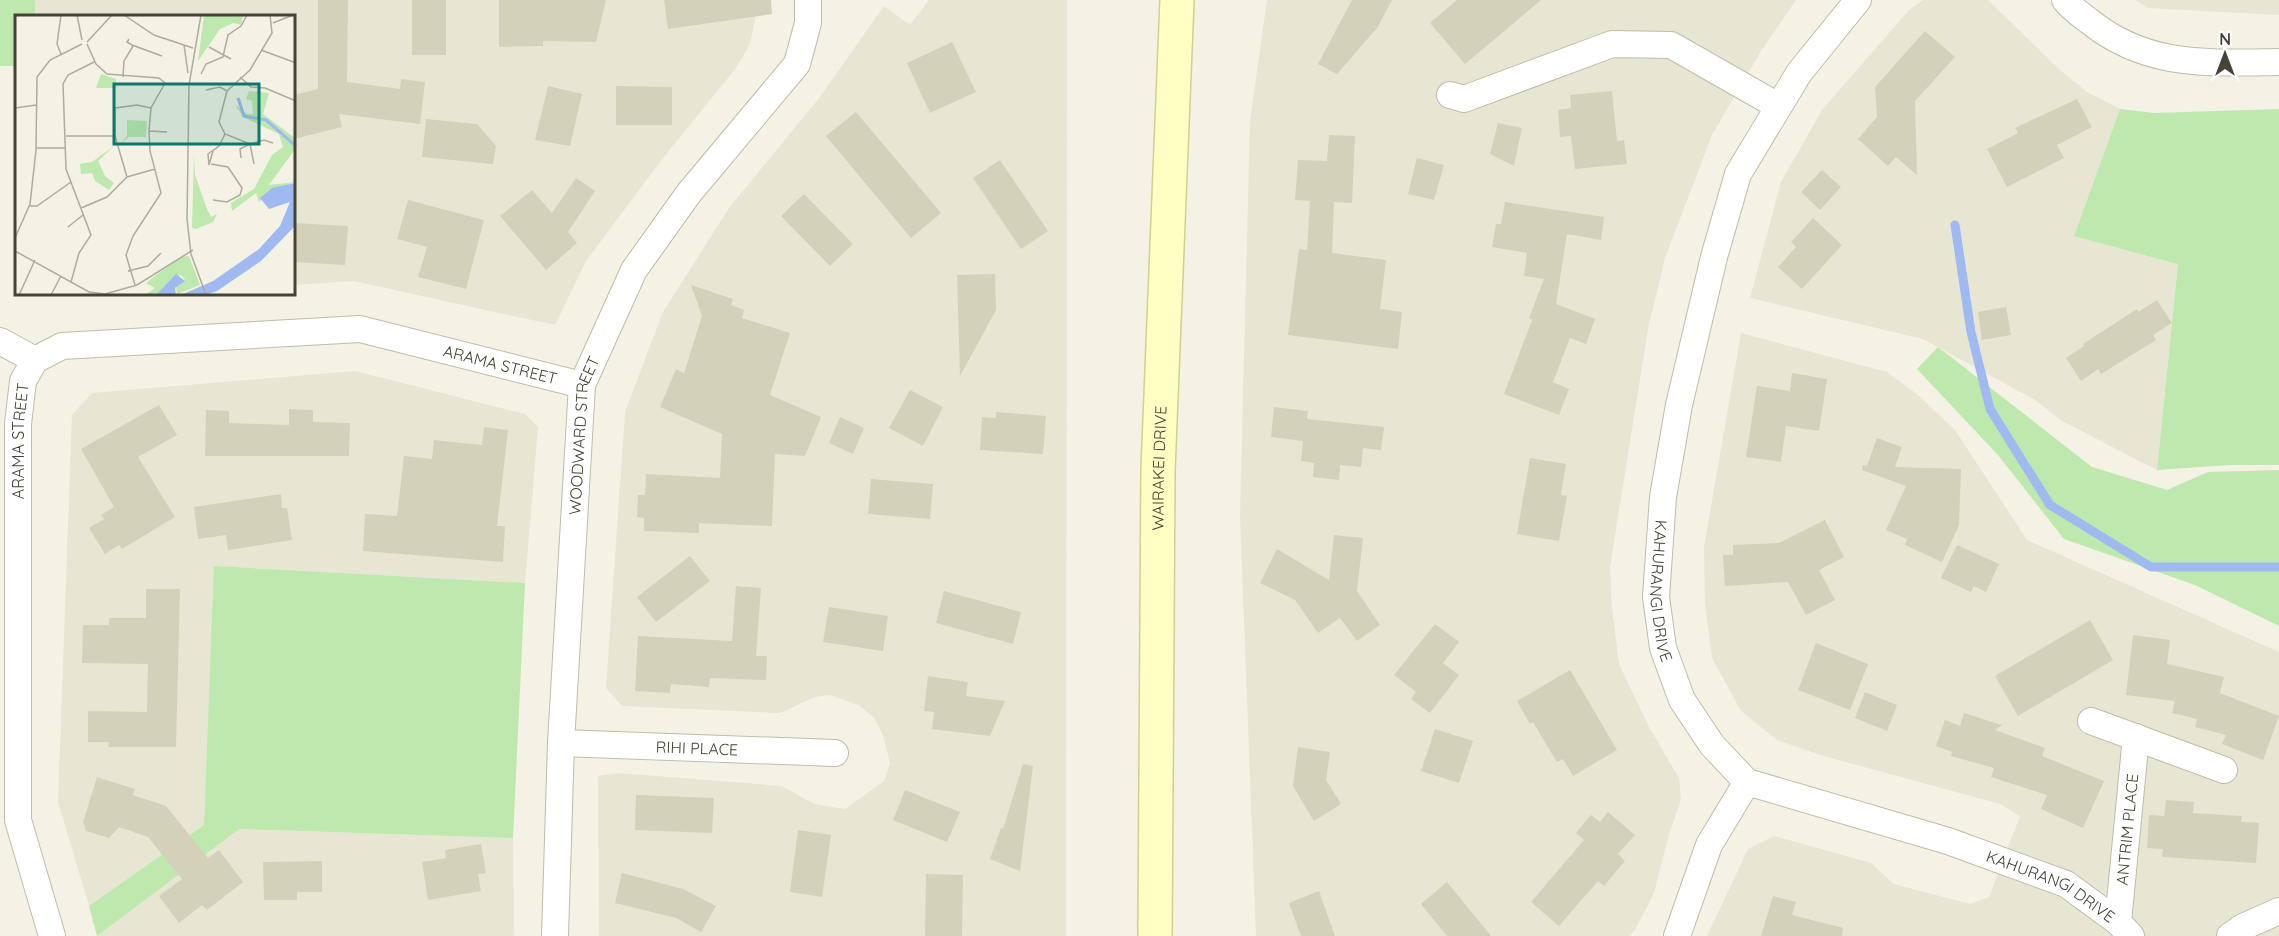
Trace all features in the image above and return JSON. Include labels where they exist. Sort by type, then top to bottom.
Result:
[{"type":"main road","name":"WAIRAKEI DRIVE","points":[[1155,936],[1158,470],[1175,6]]},
{"type":"street","name":"WOODWARD STREET","points":[[555,936],[561,743],[582,385],[634,270],[689,193],[796,64],[808,22],[808,0]]},
{"type":"street","name":"KAHURANGI DRIVE","points":[[1858,0],[1799,73],[1738,174],[1714,257],[1679,405],[1663,496],[1656,597],[1663,648],[1682,700],[1712,745],[1747,782],[1948,841],[2066,884],[2124,929]]},
{"type":"street","points":[[2065,0],[2109,37],[2152,55],[2197,64],[2279,62]]},
{"type":"street","points":[[1450,95],[1464,99],[1612,44],[1671,45],[1778,106]]},
{"type":"street","name":"ARAMA STREET","points":[[52,936],[9,820],[18,424],[23,381],[35,360],[62,346],[360,329],[582,385]]},
{"type":"street","points":[[0,341],[35,360]]},
{"type":"street","points":[[2091,721],[2224,770]]},
{"type":"street","name":"ANTRIM PLACE","points":[[2124,929],[2136,737]]},
{"type":"street","name":"RIHI PLACE","points":[[561,743],[835,753]]},
{"type":"street","points":[[1677,936],[1682,928],[1709,845],[1747,782]]},
{"type":"street","points":[[2230,936],[2243,927],[2279,911]]},
{"type":"shaded area","points":[[35,0],[759,0],[750,44],[736,68],[663,158],[586,261],[555,325],[353,281],[296,285],[296,15],[35,15]]},
{"type":"shaded area","points":[[929,0],[1067,0],[1066,936],[599,936],[598,776],[618,773],[782,786],[814,804],[845,809],[884,781],[890,763],[883,735],[874,718],[859,705],[830,695],[815,697],[780,713],[622,706],[606,688],[625,412],[663,312],[729,208],[820,97],[884,6],[910,25]]},
{"type":"shaded area","points":[[1267,0],[1796,0],[1761,51],[1712,135],[1665,258],[1648,329],[1610,567],[1612,608],[1619,664],[1649,727],[1679,778],[1681,799],[1669,834],[1654,893],[1635,930],[1629,936],[1256,936],[1240,515],[1250,121]]},
{"type":"shaded area","points":[[1923,0],[1988,0],[2061,71],[2087,92],[2120,109],[2074,236],[2178,263],[2157,470],[2062,421],[2035,400],[1923,339],[1750,298],[1781,182],[1822,110],[1909,10]]},
{"type":"shaded area","points":[[2135,0],[2279,0],[2279,15],[2149,8]]},
{"type":"shaded area","points":[[1741,333],[1887,372],[1918,395],[1955,430],[2027,540],[2279,652],[2279,936],[1707,936],[1748,849],[1774,836],[1871,863],[1894,884],[1970,904],[1989,897],[2020,816],[2000,804],[1820,755],[1777,740],[1741,711],[1712,658],[1705,603],[1704,547]]},
{"type":"shaded area","points":[[355,371],[525,414],[538,427],[525,583],[215,566],[204,825],[89,906],[58,802],[72,415],[92,393]]},
{"type":"shaded area","points":[[238,829],[513,838],[514,936],[97,936]]},
{"type":"green space","points":[[0,0],[35,0],[35,15],[15,15],[15,66],[0,66]]},
{"type":"green space","points":[[2120,109],[2154,113],[2279,109],[2279,465],[2230,465],[2157,470],[2178,264],[2074,236]]},
{"type":"green space","points":[[1938,347],[2092,467],[2167,490],[2208,472],[2279,470],[2279,626],[2195,585],[2064,539],[1998,455],[1917,369]]},
{"type":"green space","points":[[214,566],[525,583],[513,838],[239,829],[97,936],[89,906],[204,825]]},
{"type":"building","points":[[318,0],[348,0],[347,82],[400,89],[401,79],[425,82],[420,124],[339,114],[342,127],[296,138],[296,94],[318,89]]},
{"type":"building","points":[[412,0],[446,0],[446,55],[412,55]]},
{"type":"building","points":[[499,0],[606,0],[596,42],[543,41],[543,46],[499,47]]},
{"type":"building","points":[[664,0],[771,0],[772,14],[668,29]]},
{"type":"building","points":[[1352,0],[1392,0],[1377,28],[1337,74],[1318,64]]},
{"type":"building","points":[[1457,0],[1541,0],[1465,64],[1430,23]]},
{"type":"building","points":[[1925,31],[1955,57],[1915,101],[1917,175],[1896,157],[1888,166],[1858,139],[1877,117],[1875,87]]},
{"type":"building","points":[[952,42],[976,92],[930,113],[907,63]]},
{"type":"building","points":[[548,86],[582,94],[570,146],[535,140]]},
{"type":"building","points":[[616,86],[672,87],[672,125],[616,125]]},
{"type":"building","points":[[1612,91],[1617,141],[1624,140],[1627,164],[1575,169],[1571,136],[1560,137],[1558,110],[1571,108],[1570,95]]},
{"type":"building","points":[[2077,99],[2092,127],[2057,145],[2064,158],[2007,187],[1987,149],[2018,133],[2015,128]]},
{"type":"building","points":[[856,112],[941,213],[911,238],[826,136]]},
{"type":"building","points":[[426,119],[477,124],[496,146],[493,164],[422,157]]},
{"type":"building","points":[[1498,123],[1522,128],[1514,166],[1490,154]]},
{"type":"building","points":[[1329,135],[1355,136],[1352,203],[1334,202],[1332,253],[1386,260],[1380,309],[1402,312],[1398,349],[1288,335],[1299,249],[1307,250],[1310,201],[1295,200],[1298,160],[1327,161]]},
{"type":"building","points":[[1417,158],[1444,165],[1434,200],[1408,194]]},
{"type":"building","points":[[1000,160],[1048,231],[1021,249],[973,178]]},
{"type":"building","points":[[1822,170],[1841,187],[1820,210],[1801,192]]},
{"type":"building","points":[[576,178],[595,191],[568,232],[577,243],[546,270],[500,216],[532,190],[552,213]]},
{"type":"building","points":[[804,194],[853,244],[830,266],[781,216]]},
{"type":"building","points":[[408,200],[484,220],[466,289],[418,277],[427,247],[397,239]]},
{"type":"building","points":[[1505,202],[1604,217],[1601,240],[1567,234],[1556,304],[1595,319],[1586,344],[1570,338],[1553,382],[1569,389],[1559,415],[1504,394],[1532,320],[1529,318],[1544,279],[1524,276],[1527,253],[1492,247],[1496,224],[1501,224]]},
{"type":"building","points":[[1813,218],[1842,245],[1802,289],[1778,267],[1796,247],[1791,242]]},
{"type":"building","points":[[296,223],[348,226],[345,265],[296,262]]},
{"type":"building","points":[[995,274],[996,310],[960,376],[957,275]]},
{"type":"building","points":[[691,285],[733,299],[731,305],[744,310],[742,318],[790,333],[770,395],[821,417],[805,456],[775,454],[772,526],[699,523],[699,533],[644,531],[644,518],[637,517],[638,495],[645,495],[646,474],[720,478],[722,434],[660,407],[676,369],[684,373],[702,316]]},
{"type":"building","points":[[2157,300],[2172,323],[2153,335],[2156,340],[2101,374],[2098,369],[2081,381],[2066,358],[2084,346],[2083,344],[2137,309],[2138,312]]},
{"type":"building","points":[[2006,307],[2011,335],[1982,340],[1978,312]]},
{"type":"building","points":[[1792,373],[1827,379],[1819,431],[1786,426],[1781,462],[1746,457],[1757,386],[1790,391]]},
{"type":"building","points":[[910,390],[943,407],[923,446],[889,428]]},
{"type":"building","points":[[159,405],[177,435],[138,457],[175,517],[122,549],[119,545],[105,554],[89,528],[104,519],[101,515],[114,507],[81,449]]},
{"type":"building","points":[[1274,407],[1308,411],[1307,419],[1384,427],[1381,450],[1363,448],[1361,467],[1340,465],[1339,480],[1313,477],[1314,463],[1301,461],[1303,441],[1271,437]]},
{"type":"building","points":[[289,409],[313,410],[313,422],[350,423],[349,456],[205,456],[206,410],[229,411],[229,423],[289,425]]},
{"type":"building","points":[[996,412],[1046,416],[1043,454],[980,450],[982,417],[996,418]]},
{"type":"building","points":[[840,417],[864,428],[853,454],[829,443]]},
{"type":"building","points":[[484,427],[508,430],[497,526],[505,526],[503,562],[363,551],[365,514],[397,516],[404,456],[432,459],[434,440],[482,445]]},
{"type":"building","points":[[1877,438],[1902,447],[1895,467],[1961,469],[1959,525],[1942,562],[1905,545],[1907,539],[1886,530],[1906,486],[1862,470],[1863,465],[1867,466]]},
{"type":"building","points":[[1530,458],[1566,464],[1561,495],[1567,496],[1559,541],[1517,534]]},
{"type":"building","points":[[871,479],[933,484],[930,519],[868,514]]},
{"type":"building","points":[[281,494],[282,508],[287,508],[292,540],[228,550],[226,535],[198,539],[194,507]]},
{"type":"building","points":[[1825,520],[1844,557],[1819,570],[1835,600],[1806,615],[1788,582],[1725,586],[1723,555],[1733,555],[1733,545],[1779,543]]},
{"type":"building","points":[[1334,535],[1363,538],[1357,591],[1380,625],[1357,641],[1340,618],[1318,633],[1295,600],[1260,583],[1277,549],[1329,580]]},
{"type":"building","points":[[1957,545],[1999,564],[1986,592],[1974,586],[1971,592],[1941,578]]},
{"type":"building","points":[[690,556],[710,581],[656,622],[637,597]]},
{"type":"building","points":[[736,586],[761,588],[756,656],[767,656],[766,680],[710,678],[709,687],[671,684],[670,693],[635,691],[638,636],[732,641]]},
{"type":"building","points":[[146,589],[180,589],[176,747],[108,747],[109,742],[88,742],[88,711],[147,712],[148,664],[82,663],[83,625],[109,625],[109,618],[146,618]]},
{"type":"building","points":[[944,591],[1021,612],[1013,644],[936,623]]},
{"type":"building","points":[[829,607],[888,616],[883,651],[823,642]]},
{"type":"building","points":[[2090,620],[2113,660],[2018,716],[1995,676]]},
{"type":"building","points":[[1435,624],[1459,642],[1443,663],[1459,675],[1430,713],[1411,699],[1416,692],[1394,675]]},
{"type":"building","points":[[2133,635],[2170,640],[2167,664],[2224,677],[2220,693],[2279,716],[2263,760],[2222,744],[2226,735],[2195,727],[2197,719],[2172,713],[2175,701],[2126,695]]},
{"type":"building","points":[[1816,643],[1868,664],[1850,710],[1798,690]]},
{"type":"building","points":[[1570,670],[1617,750],[1573,776],[1563,759],[1557,762],[1533,722],[1530,724],[1517,701]]},
{"type":"building","points":[[928,676],[968,682],[966,696],[1005,701],[990,736],[932,729],[934,712],[924,711]]},
{"type":"building","points":[[1865,692],[1897,705],[1887,731],[1855,718]]},
{"type":"building","points":[[1964,713],[2002,725],[1995,730],[2045,748],[2042,756],[2104,781],[2083,828],[2041,809],[2047,795],[1991,777],[1994,768],[1951,756],[1952,752],[1936,746],[1945,720],[1960,726]]},
{"type":"building","points":[[1435,729],[1473,741],[1459,783],[1421,771]]},
{"type":"building","points":[[1298,747],[1330,752],[1326,780],[1341,804],[1314,821],[1293,786]]},
{"type":"building","points":[[1023,764],[1033,766],[1020,871],[990,859],[1001,828],[1003,829]]},
{"type":"building","points":[[97,777],[135,789],[133,795],[166,806],[208,858],[219,850],[243,882],[207,910],[202,905],[179,923],[159,896],[182,879],[148,837],[119,827],[109,838],[86,831],[83,822]]},
{"type":"building","points":[[905,790],[960,812],[947,842],[893,820]]},
{"type":"building","points":[[636,795],[714,798],[712,833],[635,830]]},
{"type":"building","points":[[2166,800],[2194,802],[2193,813],[2242,816],[2241,822],[2259,823],[2256,863],[2162,857],[2163,849],[2147,848],[2149,815],[2164,816]]},
{"type":"building","points":[[1608,812],[1635,835],[1618,854],[1625,861],[1604,886],[1598,881],[1559,926],[1531,902],[1584,840],[1576,833],[1591,815],[1600,822]]},
{"type":"building","points":[[798,830],[831,835],[822,897],[790,892]]},
{"type":"building","points":[[481,844],[486,873],[478,874],[481,891],[428,900],[422,862],[446,858],[445,850]]},
{"type":"building","points":[[322,861],[322,892],[297,892],[297,900],[264,900],[263,862]]},
{"type":"building","points":[[622,873],[683,889],[716,906],[701,932],[676,918],[615,903]]},
{"type":"building","points":[[926,874],[963,875],[962,936],[925,936]]},
{"type":"building","points":[[1447,882],[1491,936],[1447,936],[1421,904]]},
{"type":"building","points":[[1319,891],[1335,936],[1301,936],[1289,903]]},
{"type":"building","points":[[1773,896],[1796,902],[1792,915],[1843,928],[1842,936],[1761,936]]},
{"type":"waterway","points":[[1955,225],[1971,332],[1990,409],[2050,505],[2151,567],[2279,567]]}]
